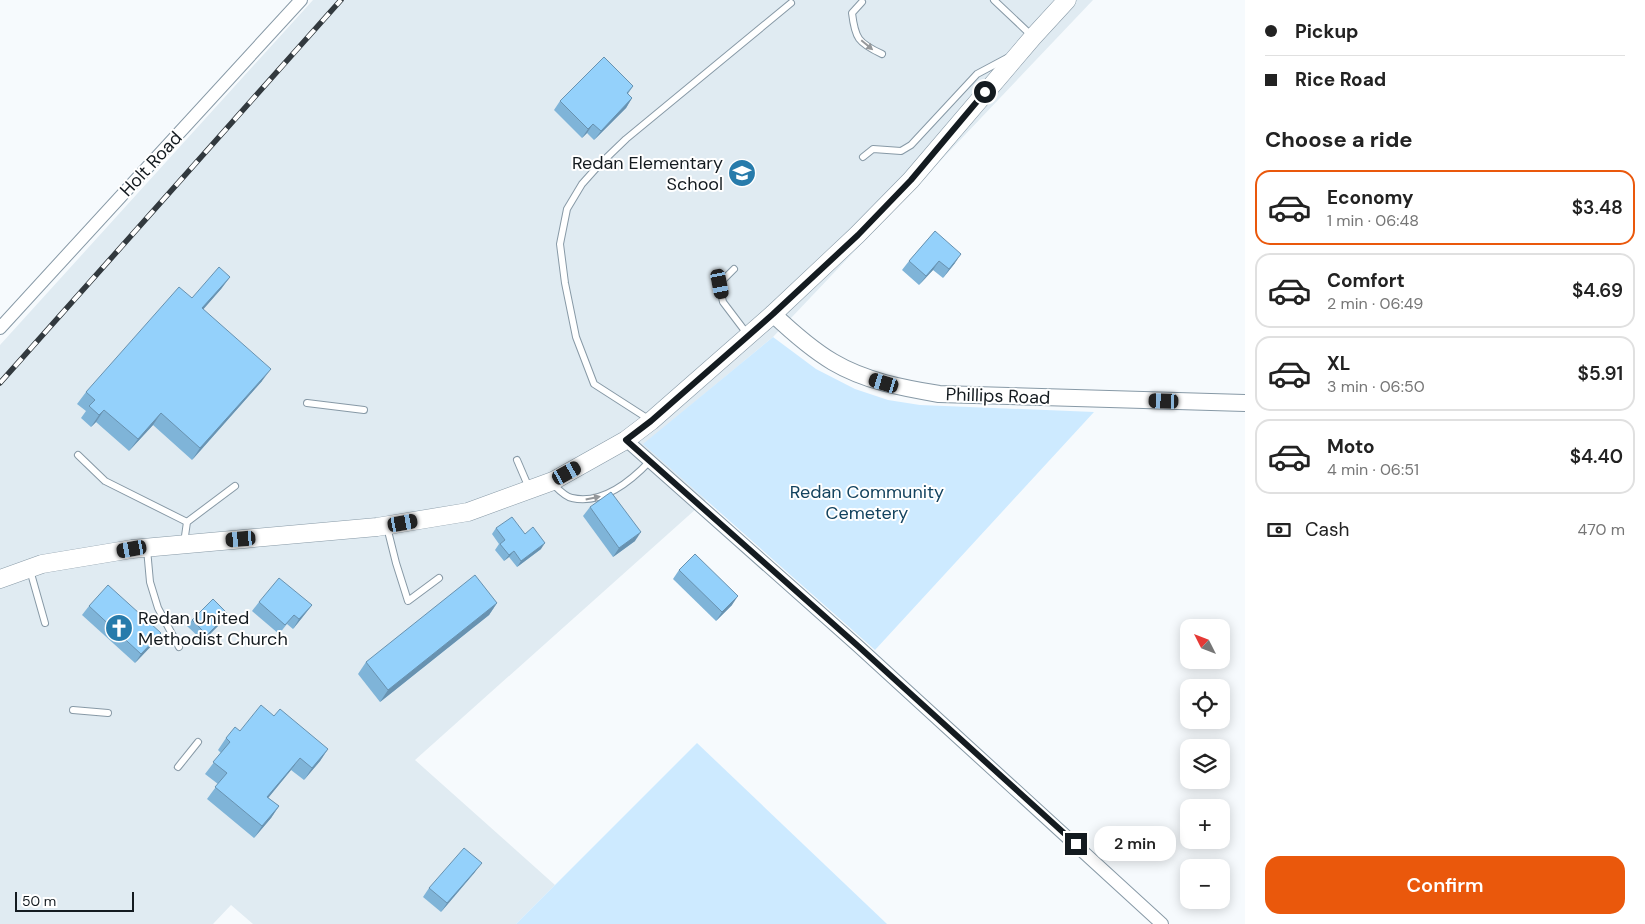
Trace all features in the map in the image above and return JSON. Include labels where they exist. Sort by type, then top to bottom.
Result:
[{"type":"main road","points":[[0,579],[42,564],[147,547],[387,525],[468,512],[550,482],[626,440],[651,421],[773,314],[858,235],[911,180],[1028,43],[1068,0]]},
{"type":"street","name":"Holt Road","points":[[0,328],[301,0]]},
{"type":"street","name":"Phillips Road","points":[[773,314],[801,340],[834,362],[865,377],[903,388],[939,394],[1245,403]]},
{"type":"street","points":[[626,440],[858,646],[1162,924]]},
{"type":"lane","points":[[863,158],[873,149],[901,152],[911,145],[977,74],[1028,43],[994,0]]},
{"type":"lane","points":[[862,2],[852,13],[855,33],[868,48],[882,54]]},
{"type":"lane","points":[[651,421],[594,384],[576,337],[565,283],[560,244],[567,209],[582,184],[626,139],[791,3]]},
{"type":"lane","points":[[734,269],[720,284],[723,302],[748,336]]},
{"type":"lane","points":[[307,403],[364,410]]},
{"type":"lane","points":[[78,455],[105,481],[186,522]]},
{"type":"lane","points":[[517,460],[530,489]]},
{"type":"lane","points":[[550,482],[570,498],[590,500],[610,493],[650,461]]},
{"type":"lane","points":[[183,544],[186,522],[235,486]]},
{"type":"lane","points":[[387,525],[408,601],[439,578]]},
{"type":"lane","points":[[147,547],[150,582],[158,608],[180,647]]},
{"type":"lane","points":[[29,568],[45,622]]},
{"type":"lane","points":[[73,710],[108,713]]},
{"type":"lane","points":[[178,767],[198,742]]},
{"type":"shaded area","points":[[313,0],[1093,0],[773,337],[644,444],[706,500],[415,760],[555,885],[516,924],[253,924],[231,905],[213,924],[0,924],[0,345]]},
{"type":"green space","name":"Redan Community Cemetery","points":[[773,337],[816,369],[855,389],[888,400],[920,405],[1094,412],[875,650],[643,444]]},
{"type":"green space","points":[[697,743],[887,924],[516,924]]},
{"type":"building","points":[[604,57],[633,86],[627,93],[632,98],[601,131],[593,124],[588,129],[560,101]]},
{"type":"building","points":[[935,231],[961,254],[949,269],[939,261],[926,276],[909,261]]},
{"type":"building","points":[[219,267],[230,277],[202,308],[271,369],[200,448],[161,413],[138,439],[104,410],[99,415],[89,406],[95,400],[86,392],[179,287],[192,298]]},
{"type":"building","points":[[611,492],[641,532],[619,548],[590,507]]},
{"type":"building","points":[[512,517],[525,534],[533,527],[545,543],[521,561],[514,551],[509,555],[500,544],[505,540],[496,528]]},
{"type":"building","points":[[695,554],[738,596],[722,612],[679,570]]},
{"type":"building","points":[[475,575],[497,603],[388,690],[366,662]]},
{"type":"building","points":[[279,578],[312,605],[299,619],[294,615],[285,625],[259,602]]},
{"type":"building","name":"Redan United Methodist Church","points":[[108,585],[161,633],[141,654],[89,606]]},
{"type":"building","points":[[213,599],[228,614],[207,635],[192,620]]},
{"type":"building","points":[[261,705],[274,716],[280,709],[328,749],[312,768],[300,758],[267,797],[279,806],[262,826],[215,787],[227,773],[213,762],[230,742],[226,738],[235,727],[240,731]]},
{"type":"building","points":[[464,848],[482,863],[447,903],[429,888]]},
{"type":"railway","points":[[0,383],[341,0]]},
{"type":"place","name":"Redan Elementary School","points":[[742,173]]},
{"type":"place","name":"Redan United Methodist Church","points":[[119,628]]},
{"type":"route","points":[[985,92],[911,180],[858,235],[773,314],[651,421],[626,440],[858,646],[1076,844]]}]
